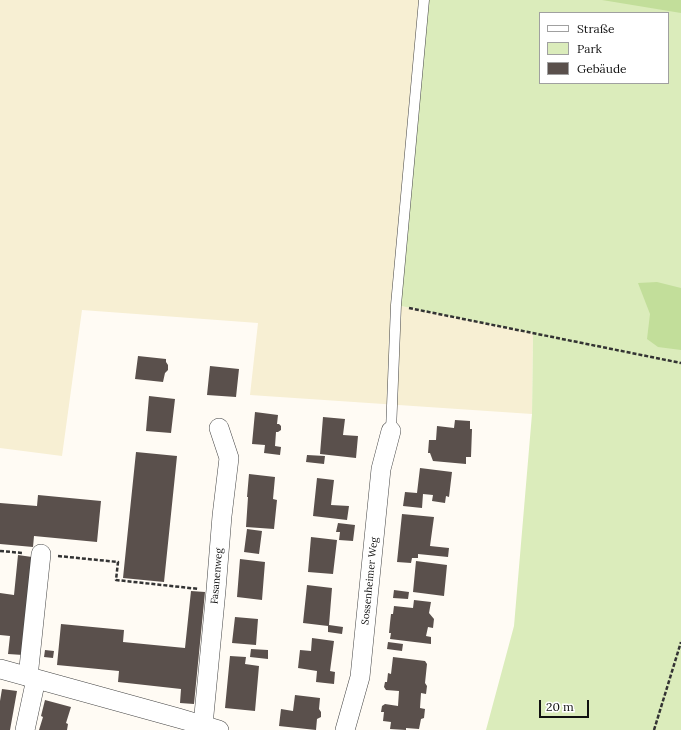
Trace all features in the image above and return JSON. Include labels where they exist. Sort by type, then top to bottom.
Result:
[{"type":"street","name":"Fasanenweg","points":[[0,669],[177,724],[211,728],[216,590],[228,458],[219,428]]},
{"type":"street","name":"Sossenheimer Weg","points":[[345,730],[360,677],[381,469],[391,431]]},
{"type":"street","points":[[25,730],[32,678],[41,554]]},
{"type":"lane","points":[[391,431],[396,305],[424,0]]},
{"type":"path","points":[[396,305],[681,363]]},
{"type":"path","points":[[0,551],[118,562],[116,580],[216,590]]},
{"type":"path","points":[[654,730],[681,642]]},
{"type":"shaded area","points":[[0,0],[423,0],[396,305],[533,333],[532,414],[250,395],[258,323],[82,310],[62,456],[0,448]]},
{"type":"green space","points":[[424,0],[681,0],[681,730],[486,730],[514,626],[532,414],[533,333],[396,305]]},
{"type":"green space","points":[[602,0],[681,0],[681,13]]},
{"type":"green space","points":[[657,282],[681,288],[681,350],[658,347],[647,339],[650,314],[638,283]]},
{"type":"building","points":[[138,356],[166,359],[168,370],[165,373],[163,382],[135,379]]},
{"type":"building","points":[[210,366],[239,369],[236,397],[207,395]]},
{"type":"building","points":[[149,396],[175,399],[171,433],[146,431]]},
{"type":"building","points":[[255,412],[278,415],[277,424],[281,426],[281,430],[276,432],[275,446],[281,447],[280,455],[264,453],[265,445],[252,444]]},
{"type":"building","points":[[323,417],[345,419],[343,435],[358,436],[356,458],[320,454]]},
{"type":"building","points":[[455,420],[470,421],[470,429],[472,429],[471,457],[466,457],[466,464],[433,461],[430,453],[428,453],[429,440],[436,440],[437,426],[454,428]]},
{"type":"building","points":[[136,452],[177,456],[164,582],[123,578]]},
{"type":"building","points":[[307,455],[325,456],[324,464],[306,462]]},
{"type":"building","points":[[420,468],[452,472],[449,497],[446,496],[445,503],[432,501],[433,495],[423,494],[422,508],[403,506],[405,492],[417,493]]},
{"type":"building","points":[[249,474],[275,477],[273,499],[277,500],[274,529],[246,527]]},
{"type":"building","points":[[317,478],[334,480],[331,505],[349,506],[347,520],[313,516]]},
{"type":"building","points":[[38,495],[101,501],[97,542],[34,536],[33,547],[0,544],[0,503],[37,506]]},
{"type":"building","points":[[402,514],[434,517],[430,546],[449,548],[448,557],[418,554],[418,558],[412,558],[411,563],[397,562]]},
{"type":"building","points":[[338,523],[355,525],[353,541],[339,540],[340,532],[336,532]]},
{"type":"building","points":[[247,529],[262,531],[259,554],[244,552]]},
{"type":"building","points":[[311,537],[337,540],[333,574],[308,572]]},
{"type":"building","points":[[18,555],[32,557],[23,655],[8,654],[10,636],[0,635],[0,593],[14,595]]},
{"type":"building","points":[[240,559],[265,562],[262,600],[237,597]]},
{"type":"building","points":[[416,561],[447,565],[444,596],[413,592]]},
{"type":"building","points":[[307,585],[332,588],[329,625],[343,627],[342,634],[328,632],[328,626],[303,623]]},
{"type":"building","points":[[394,590],[409,592],[408,599],[393,598]]},
{"type":"building","points":[[191,591],[205,592],[194,704],[180,703],[181,689],[118,682],[119,671],[57,665],[61,624],[124,630],[123,642],[185,648]]},
{"type":"building","points":[[414,600],[431,602],[429,613],[434,619],[433,628],[428,627],[426,636],[431,637],[431,644],[390,639],[391,633],[389,633],[391,614],[393,614],[394,606],[413,608]]},
{"type":"building","points":[[235,617],[258,619],[256,645],[232,643]]},
{"type":"building","points":[[312,638],[334,641],[330,671],[335,672],[334,684],[316,682],[317,671],[298,668],[300,650],[311,651]]},
{"type":"building","points":[[388,642],[403,644],[402,651],[387,649]]},
{"type":"building","points":[[251,649],[268,650],[268,659],[250,657]]},
{"type":"building","points":[[45,650],[54,651],[53,658],[44,657]]},
{"type":"building","points":[[230,656],[246,657],[245,664],[259,666],[255,711],[225,708]]},
{"type":"building","points":[[393,657],[425,661],[427,664],[425,683],[427,686],[426,694],[421,693],[420,708],[425,709],[424,718],[421,719],[419,729],[390,729],[391,722],[383,721],[384,712],[381,712],[382,706],[385,704],[398,706],[399,691],[386,690],[384,687],[385,682],[387,682],[388,673],[391,674]]},
{"type":"building","points":[[2,689],[17,691],[10,730],[0,730],[0,701]]},
{"type":"building","points":[[295,695],[320,698],[319,709],[321,712],[321,717],[317,719],[316,730],[279,726],[281,709],[293,711]]},
{"type":"building","points":[[45,700],[71,707],[66,723],[68,724],[67,730],[39,730],[43,717],[41,716]]}]
